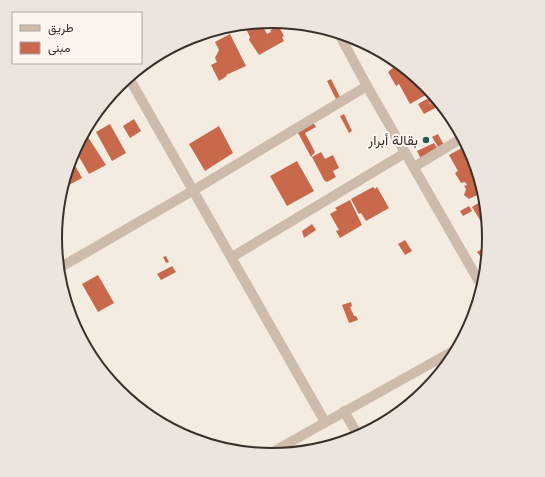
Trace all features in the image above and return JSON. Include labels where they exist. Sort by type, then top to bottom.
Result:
[{"type":"street","points":[[342,40],[479,281]]},
{"type":"street","points":[[132,82],[325,422]]},
{"type":"street","points":[[64,265],[194,190],[367,86]]},
{"type":"street","points":[[414,167],[459,140]]},
{"type":"street","points":[[232,257],[405,153]]},
{"type":"street","points":[[284,449],[344,411],[447,356]]},
{"type":"street","points":[[344,411],[356,432]]},
{"type":"building","points":[[264,28],[267,34],[271,32],[270,30],[280,28],[284,36],[282,37],[284,41],[259,55],[249,40],[250,37],[246,30]]},
{"type":"building","points":[[230,34],[246,66],[226,75],[227,76],[219,81],[211,65],[217,62],[215,58],[219,50],[215,42]]},
{"type":"building","points":[[394,67],[426,95],[410,104],[399,84],[396,86],[388,72]]},
{"type":"building","points":[[331,79],[340,97],[336,99],[327,81]]},
{"type":"building","points":[[429,98],[432,101],[429,103],[427,99]]},
{"type":"building","points":[[427,99],[431,106],[430,103],[433,102],[440,110],[442,113],[441,114],[437,107],[424,114],[418,104]]},
{"type":"building","points":[[344,114],[352,131],[349,133],[340,116]]},
{"type":"building","points":[[134,119],[141,131],[130,138],[123,126]]},
{"type":"building","points":[[313,122],[316,127],[305,133],[315,152],[311,157],[297,131]]},
{"type":"building","points":[[110,124],[126,153],[112,161],[96,132]]},
{"type":"building","points":[[219,126],[233,153],[205,171],[189,144]]},
{"type":"building","points":[[438,134],[445,147],[440,150],[432,137]]},
{"type":"building","points":[[88,137],[106,165],[89,174],[79,156]]},
{"type":"building","points":[[434,143],[438,149],[421,159],[417,151]]},
{"type":"building","points":[[462,148],[472,171],[478,194],[469,199],[464,195],[466,189],[464,186],[467,185],[465,182],[461,183],[455,173],[458,171],[449,155]]},
{"type":"building","points":[[321,152],[325,159],[333,155],[339,168],[333,171],[336,177],[327,182],[324,180],[312,157]]},
{"type":"building","points":[[297,161],[314,191],[287,206],[270,176]]},
{"type":"building","points":[[75,166],[82,178],[69,185]]},
{"type":"building","points":[[373,187],[375,189],[377,187],[389,208],[366,221],[361,213],[359,214],[351,199]]},
{"type":"building","points":[[350,200],[362,225],[340,238],[336,231],[339,230],[330,214],[337,210],[335,208]]},
{"type":"building","points":[[480,202],[483,225],[472,207]]},
{"type":"building","points":[[469,206],[472,211],[463,216],[460,211]]},
{"type":"building","points":[[312,224],[316,230],[304,238],[302,231]]},
{"type":"building","points":[[405,240],[412,251],[405,255],[398,244]]},
{"type":"building","points":[[483,248],[483,254],[480,256],[477,252]]},
{"type":"building","points":[[166,256],[169,262],[166,263],[163,257]]},
{"type":"building","points":[[172,266],[176,272],[161,280],[157,274]]},
{"type":"building","points":[[98,275],[114,303],[98,312],[82,284]]},
{"type":"building","points":[[351,302],[352,306],[350,307],[354,316],[356,316],[358,320],[349,323],[342,305]]},
{"type":"place","name":"بقالة أبرار","points":[[426,140]]}]
